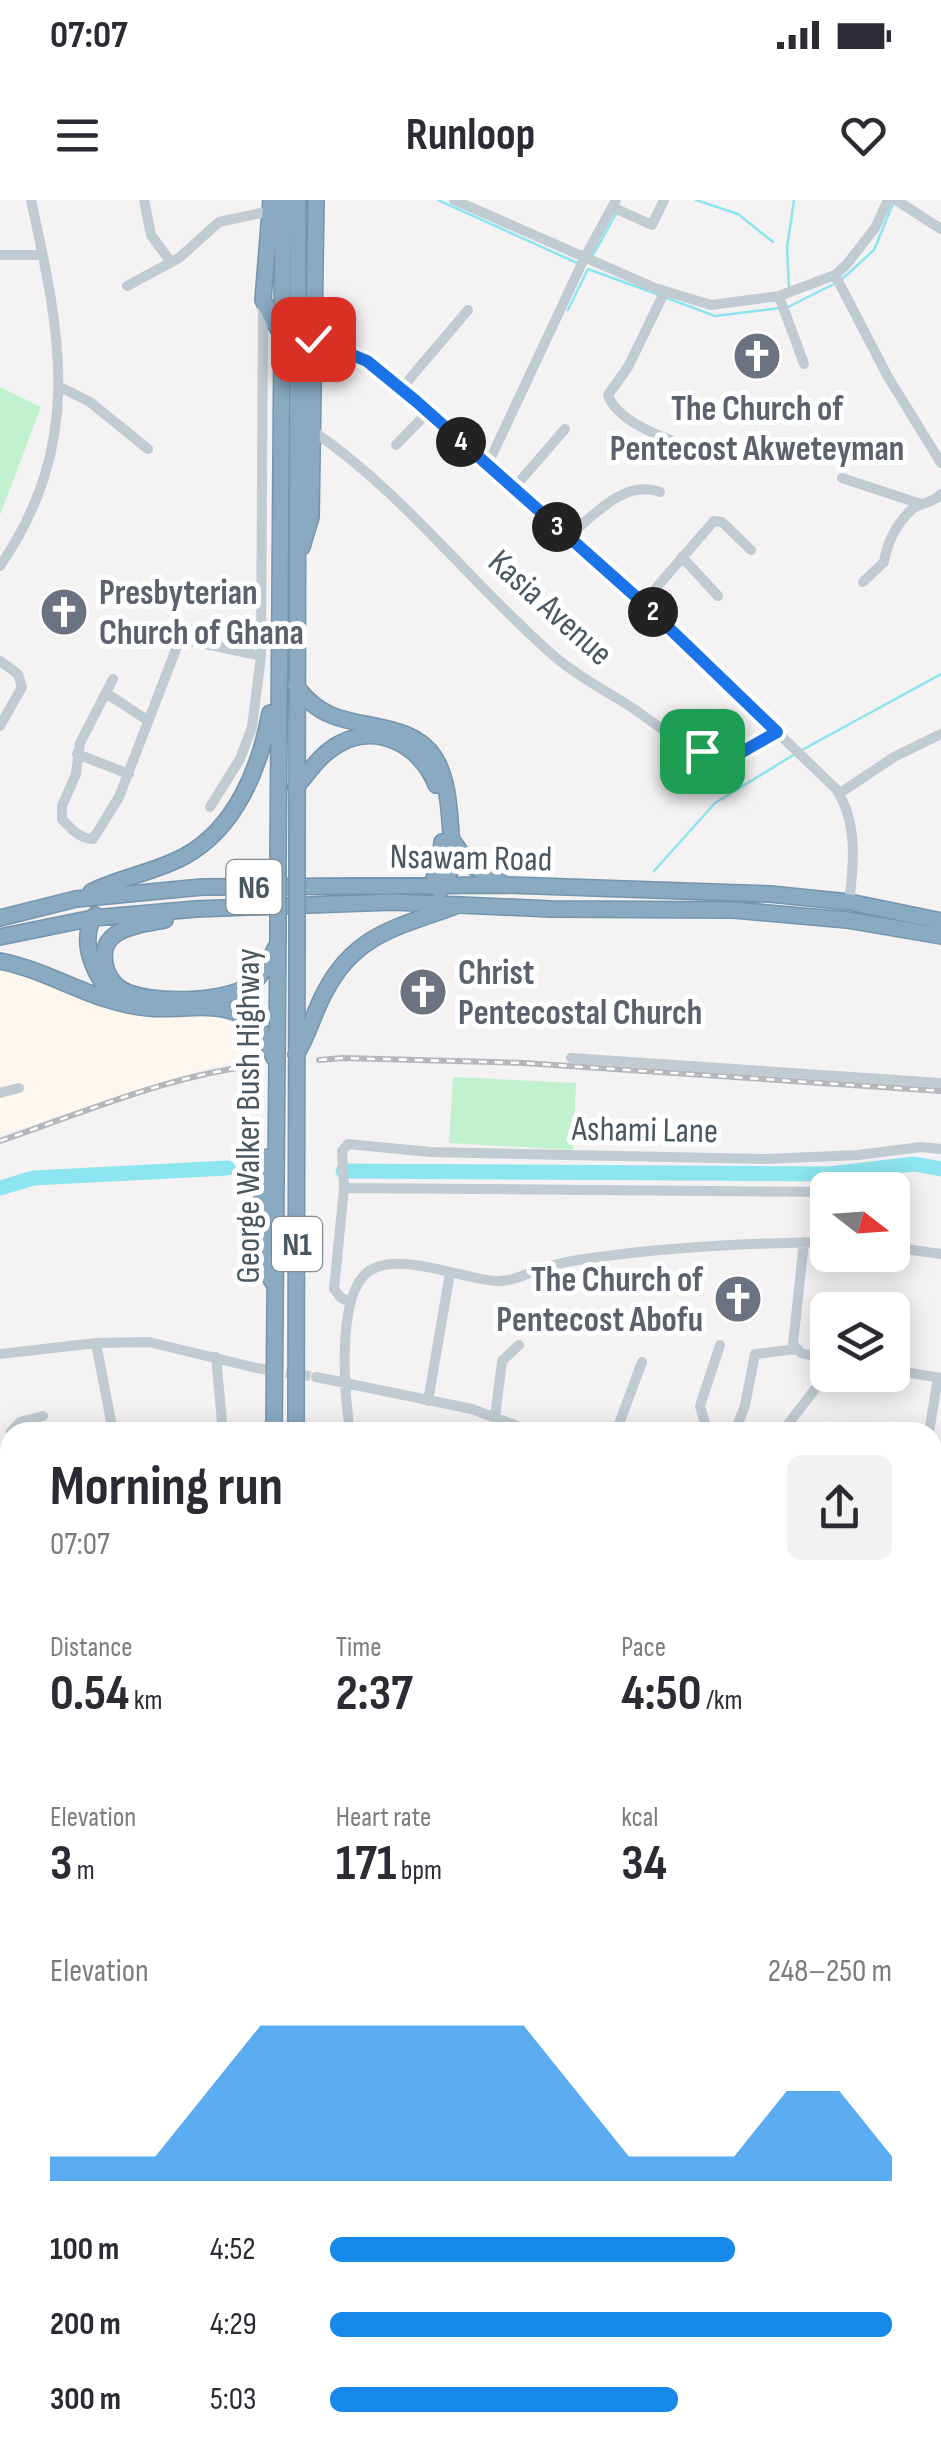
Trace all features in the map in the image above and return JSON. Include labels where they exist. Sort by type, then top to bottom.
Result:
[{"type":"highway","name":"George Walker Bush Highway","points":[[296,1422],[298,200]]},
{"type":"highway","points":[[297,560],[311,518],[316,200]]},
{"type":"highway","name":"George Walker Bush Highway","points":[[274,1422],[277,1288],[264,1263],[262,1226],[267,1163],[276,1140],[277,1066],[280,334],[275,204]]},
{"type":"highway","points":[[275,204],[263,300],[280,334]]},
{"type":"highway","points":[[76,899],[186,856],[206,841],[251,781],[277,685]]},
{"type":"highway","points":[[296,686],[328,714],[401,732],[424,745],[436,760],[446,790],[452,840],[438,885],[425,903]]},
{"type":"highway","points":[[296,787],[319,760],[346,740],[372,736],[395,741],[416,752],[432,772],[440,795],[442,847],[438,885]]},
{"type":"highway","points":[[452,840],[470,865],[506,885]]},
{"type":"highway","name":"Nsawam Road","points":[[0,918],[76,899],[202,887],[506,885],[732,892],[850,902],[941,921]]},
{"type":"highway","points":[[121,1004],[103,986],[92,962],[88,935],[93,918],[105,908],[176,898],[202,887]]},
{"type":"highway","points":[[847,920],[850,902]]},
{"type":"highway","name":"Nsawam Road","points":[[0,938],[93,918],[196,908],[425,903],[571,910],[734,910],[847,920],[941,936]]},
{"type":"highway","points":[[296,1055],[326,990],[360,947],[399,925],[462,904]]},
{"type":"highway","points":[[196,908],[130,928],[109,939],[104,961],[116,985],[138,995],[180,999],[236,992],[260,976],[278,938]]},
{"type":"highway","points":[[0,961],[41,971],[96,998],[121,1004],[151,1009],[218,1008],[244,1016],[258,1025],[277,1066]]},
{"type":"street","points":[[0,566],[18,540],[40,492],[60,388],[60,354],[31,200]]},
{"type":"street","points":[[144,200],[150,235],[170,261]]},
{"type":"street","points":[[454,200],[584,259],[665,292],[711,305],[779,296],[835,274],[875,228],[888,200]]},
{"type":"street","points":[[487,466],[614,203],[652,225],[664,200]]},
{"type":"street","points":[[896,200],[941,229]]},
{"type":"street","points":[[127,286],[179,258],[219,222],[275,204]]},
{"type":"street","points":[[0,255],[44,255]]},
{"type":"street","points":[[835,274],[888,377],[940,458]]},
{"type":"street","points":[[665,292],[628,367],[608,395],[613,408],[670,440]]},
{"type":"street","points":[[779,296],[804,364]]},
{"type":"street","points":[[210,806],[240,759],[252,727],[262,656],[263,300]]},
{"type":"street","points":[[401,389],[468,310]]},
{"type":"street","points":[[313,339],[367,361],[428,412],[643,603],[840,793],[852,833],[850,902]]},
{"type":"street","points":[[60,388],[90,402],[148,449]]},
{"type":"street","points":[[396,445],[428,412]]},
{"type":"street","points":[[513,489],[565,430]]},
{"type":"street","name":"Kasia Avenue","points":[[312,431],[352,459],[423,522],[554,657],[593,685],[680,740],[720,759],[734,758],[777,732]]},
{"type":"street","points":[[842,478],[924,505]]},
{"type":"street","points":[[568,537],[611,500],[640,488],[660,492]]},
{"type":"street","points":[[863,582],[884,562],[889,538],[912,510],[941,494]]},
{"type":"street","points":[[643,603],[717,520],[751,550]]},
{"type":"street","points":[[682,557],[718,596]]},
{"type":"street","points":[[113,679],[80,743],[76,774],[61,813],[69,827],[87,839],[93,838],[120,797],[180,642],[187,640],[262,656]]},
{"type":"street","points":[[0,660],[18,674],[22,687],[0,726]]},
{"type":"street","points":[[106,693],[148,720]]},
{"type":"street","points":[[840,793],[894,757],[941,734]]},
{"type":"street","points":[[77,754],[129,774]]},
{"type":"street","points":[[570,1058],[941,1084]]},
{"type":"street","points":[[0,1093],[19,1088]]},
{"type":"street","name":"Ashami Lane","points":[[344,1188],[342,1151],[348,1144],[430,1152],[765,1159],[858,1155],[921,1147],[941,1150]]},
{"type":"street","points":[[351,1302],[334,1289],[344,1188],[810,1192]]},
{"type":"street","points":[[797,1349],[794,1344],[804,1242]]},
{"type":"street","points":[[349,1422],[343,1385],[351,1302],[365,1275],[381,1266],[404,1265],[500,1282],[588,1258],[810,1242]]},
{"type":"street","points":[[910,1250],[941,1254]]},
{"type":"street","points":[[428,1401],[450,1273]]},
{"type":"street","points":[[0,1354],[96,1343],[149,1342],[256,1368]]},
{"type":"street","points":[[96,1343],[111,1422]]},
{"type":"street","points":[[495,1416],[502,1361],[519,1344]]},
{"type":"street","points":[[704,1422],[700,1406],[720,1345]]},
{"type":"street","points":[[738,1422],[755,1354],[797,1349],[810,1353]]},
{"type":"street","points":[[216,1357],[222,1422]]},
{"type":"street","points":[[620,1422],[642,1362]]},
{"type":"street","points":[[910,1373],[940,1378],[932,1422]]},
{"type":"street","points":[[316,1378],[509,1422]]},
{"type":"street","points":[[790,1422],[813,1392]]},
{"type":"street","points":[[20,1422],[43,1416]]},
{"type":"shaded area","points":[[0,968],[46,978],[116,1012],[150,1016],[221,1014],[255,1041],[256,1057],[200,1070],[0,1135]]},
{"type":"green space","points":[[0,387],[41,407],[0,515]]},
{"type":"green space","points":[[453,1077],[576,1083],[573,1150],[449,1143]]},
{"type":"waterway","points":[[438,200],[577,263]]},
{"type":"waterway","points":[[696,200],[738,214],[773,242]]},
{"type":"waterway","points":[[789,288],[787,248],[794,200]]},
{"type":"waterway","points":[[841,280],[874,250],[894,201]]},
{"type":"waterway","points":[[592,257],[617,212]]},
{"type":"waterway","points":[[568,310],[588,269],[659,295]]},
{"type":"waterway","points":[[788,307],[834,284]]},
{"type":"waterway","points":[[667,298],[715,316],[780,308]]},
{"type":"waterway","points":[[802,750],[941,674]]},
{"type":"waterway","points":[[654,871],[715,803],[795,754]]},
{"type":"waterway","points":[[343,1171],[829,1174],[914,1164],[941,1169]]},
{"type":"waterway","points":[[0,1188],[33,1178],[228,1168]]},
{"type":"tunnel","points":[[256,1368],[316,1377]]},
{"type":"railway","points":[[319,1060],[524,1063],[941,1091]]},
{"type":"railway","points":[[0,1141],[162,1085],[261,1065]]},
{"type":"place","name":"The Church of Pentecost Akweteyman","points":[[757,356]]},
{"type":"place","name":"Presbyterian Church of Ghana","points":[[64,612]]},
{"type":"place","name":"Christ Pentecostal Church","points":[[423,992]]},
{"type":"place","name":"The Church of Pentecost Abofu","points":[[738,1299]]},
{"type":"route","points":[[313,339],[367,361],[417,402],[643,603],[777,732],[728,760],[702,751]]}]
